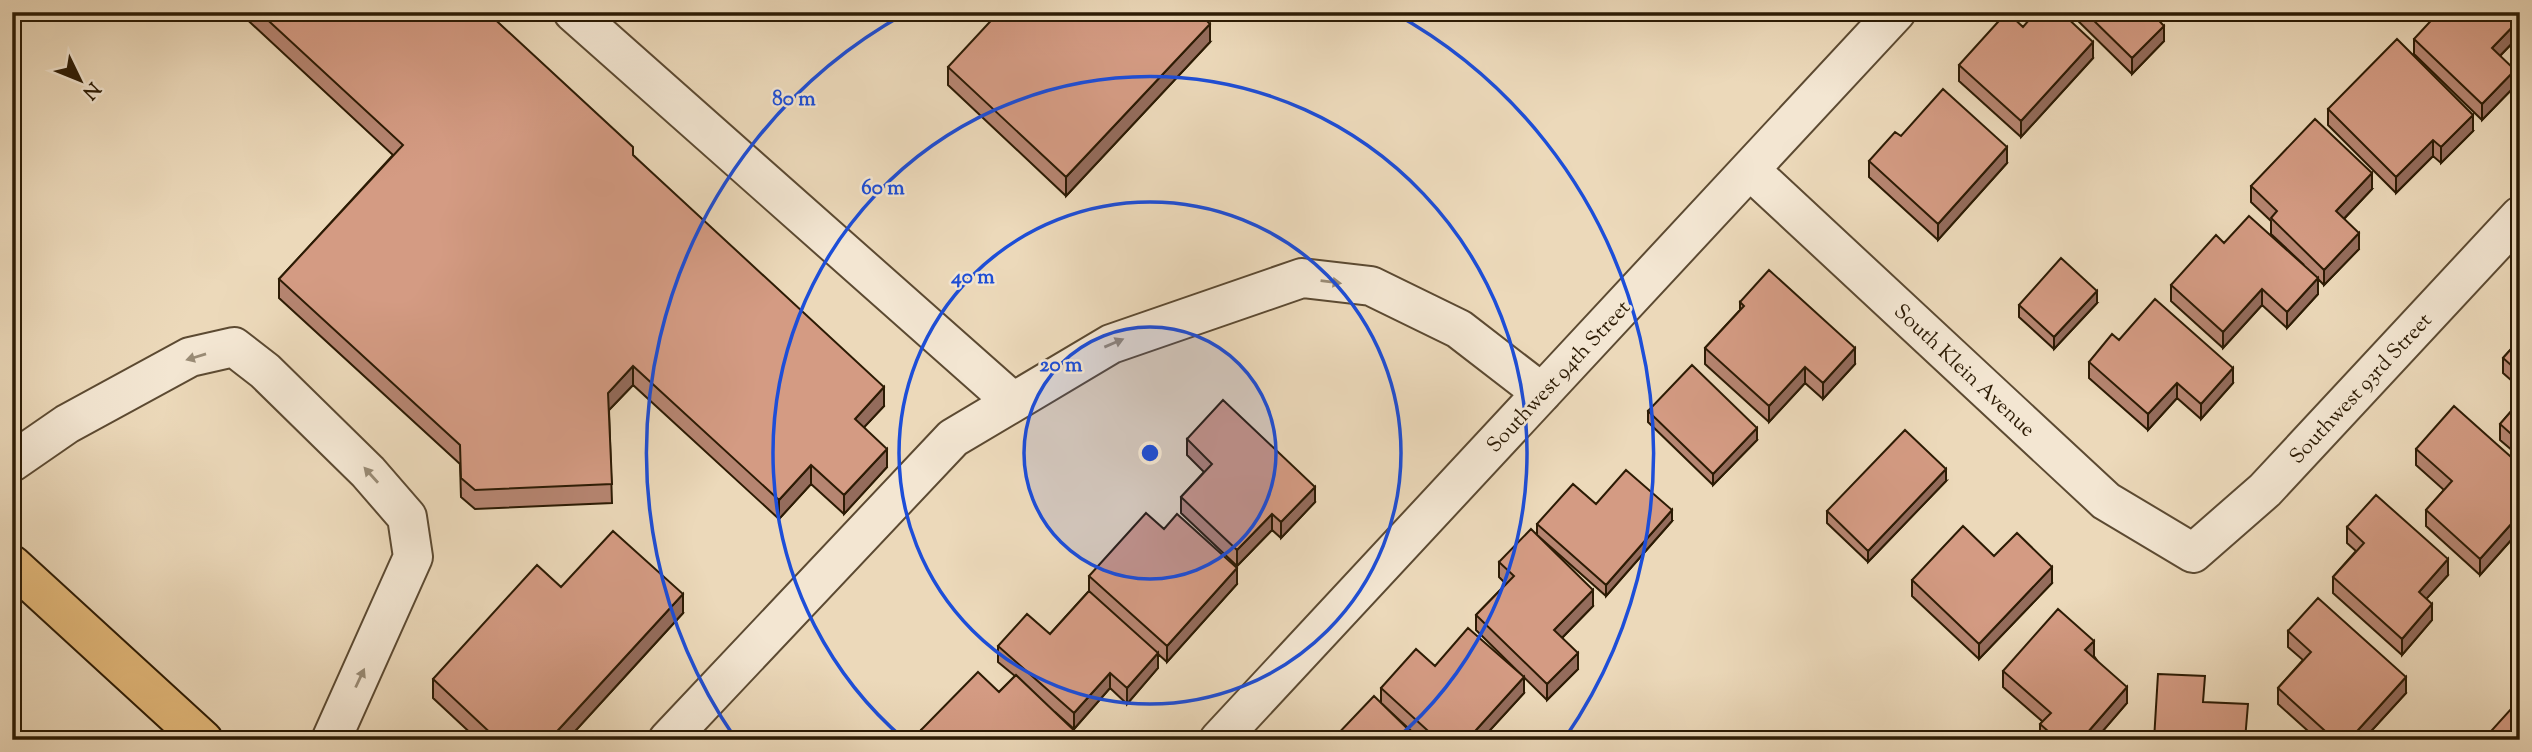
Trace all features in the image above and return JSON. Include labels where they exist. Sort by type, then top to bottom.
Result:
[{"type":"main road","points":[[12,565],[202,740]]},
{"type":"street","points":[[573,12],[1013,402]]},
{"type":"street","name":"Southwest 94th Street","points":[[1219,740],[1896,12]]},
{"type":"street","name":"South Klein Avenue","points":[[1750,170],[2106,501],[2193,553]]},
{"type":"street","name":"Southwest 93rd Street","points":[[2193,553],[2265,490],[2520,216]]},
{"type":"street","points":[[668,740],[953,438],[1111,344],[1302,278],[1371,286],[1409,304],[1459,329],[1542,393]]},
{"type":"street","points":[[12,462],[67,424],[190,357],[234,347],[265,371],[368,471],[407,517],[413,557],[331,740]]},
{"type":"building","points":[[259,12],[487,12],[633,147],[633,155],[884,387],[855,419],[887,449],[844,495],[811,465],[779,500],[633,366],[608,393],[612,484],[475,490],[461,478],[460,445],[279,279],[403,145]]},
{"type":"building","points":[[999,12],[1198,12],[1210,24],[1066,177],[948,67]]},
{"type":"building","points":[[2007,12],[2023,27],[2036,12],[2061,12],[2093,42],[2021,121],[1959,65]]},
{"type":"building","points":[[2085,12],[2151,12],[2164,26],[2132,58]]},
{"type":"building","points":[[2439,12],[2520,12],[2520,19],[2492,48],[2515,70],[2482,104],[2414,39]]},
{"type":"building","points":[[2397,39],[2473,115],[2441,147],[2433,140],[2396,177],[2328,109]]},
{"type":"building","points":[[1943,89],[2007,147],[1938,224],[1869,161],[1895,132],[1901,136]]},
{"type":"building","points":[[2315,119],[2372,173],[2336,211],[2359,233],[2324,270],[2271,218],[2277,211],[2251,186]]},
{"type":"building","points":[[2249,216],[2318,278],[2287,312],[2262,289],[2223,332],[2171,285],[2216,235],[2224,243]]},
{"type":"building","points":[[2061,258],[2097,291],[2054,337],[2019,305]]},
{"type":"building","points":[[1769,270],[1855,348],[1823,383],[1805,367],[1769,406],[1705,348],[1744,306],[1740,302]]},
{"type":"building","points":[[2155,299],[2233,368],[2201,404],[2177,383],[2148,414],[2089,362],[2112,334],[2119,340]]},
{"type":"building","points":[[2520,339],[2520,373],[2503,358]]},
{"type":"building","points":[[1692,365],[1757,428],[1713,474],[1648,411]]},
{"type":"building","points":[[1223,400],[1315,487],[1281,522],[1272,514],[1237,550],[1181,497],[1212,464],[1187,439]]},
{"type":"building","points":[[2520,401],[2520,442],[2500,424]]},
{"type":"building","points":[[2454,406],[2520,465],[2520,514],[2480,559],[2426,510],[2452,481],[2416,449]]},
{"type":"building","points":[[1905,430],[1946,469],[1868,551],[1827,511]]},
{"type":"building","points":[[1626,470],[1672,510],[1606,585],[1537,524],[1573,484],[1596,504]]},
{"type":"building","points":[[2376,495],[2448,559],[2419,592],[2432,604],[2402,639],[2333,577],[2364,543],[2347,527]]},
{"type":"building","points":[[1146,513],[1164,529],[1177,514],[1237,568],[1167,646],[1089,576]]},
{"type":"building","points":[[1963,526],[1994,556],[2017,533],[2052,567],[1979,644],[1912,580]]},
{"type":"building","points":[[1531,529],[1593,590],[1554,630],[1578,653],[1547,684],[1476,615],[1514,576],[1499,562]]},
{"type":"building","points":[[613,531],[683,594],[549,740],[498,740],[433,679],[537,565],[561,587]]},
{"type":"building","points":[[1089,591],[1158,653],[1127,688],[1110,673],[1074,713],[998,646],[1027,614],[1050,634]]},
{"type":"building","points":[[2318,598],[2406,677],[2349,740],[2335,740],[2278,688],[2311,652],[2288,631]]},
{"type":"building","points":[[2058,609],[2094,641],[2085,650],[2127,687],[2081,740],[2058,740],[2040,724],[2051,713],[2003,671]]},
{"type":"building","points":[[1468,628],[1524,677],[1467,740],[1438,740],[1381,688],[1416,649],[1435,666]]},
{"type":"building","points":[[978,672],[999,692],[1016,675],[1082,738],[931,740],[921,730]]},
{"type":"building","points":[[2158,674],[2205,676],[2203,702],[2248,704],[2245,740],[2154,740]]},
{"type":"building","points":[[1374,696],[1419,740],[1332,740]]},
{"type":"building","points":[[2520,699],[2520,740],[2483,740]]}]
